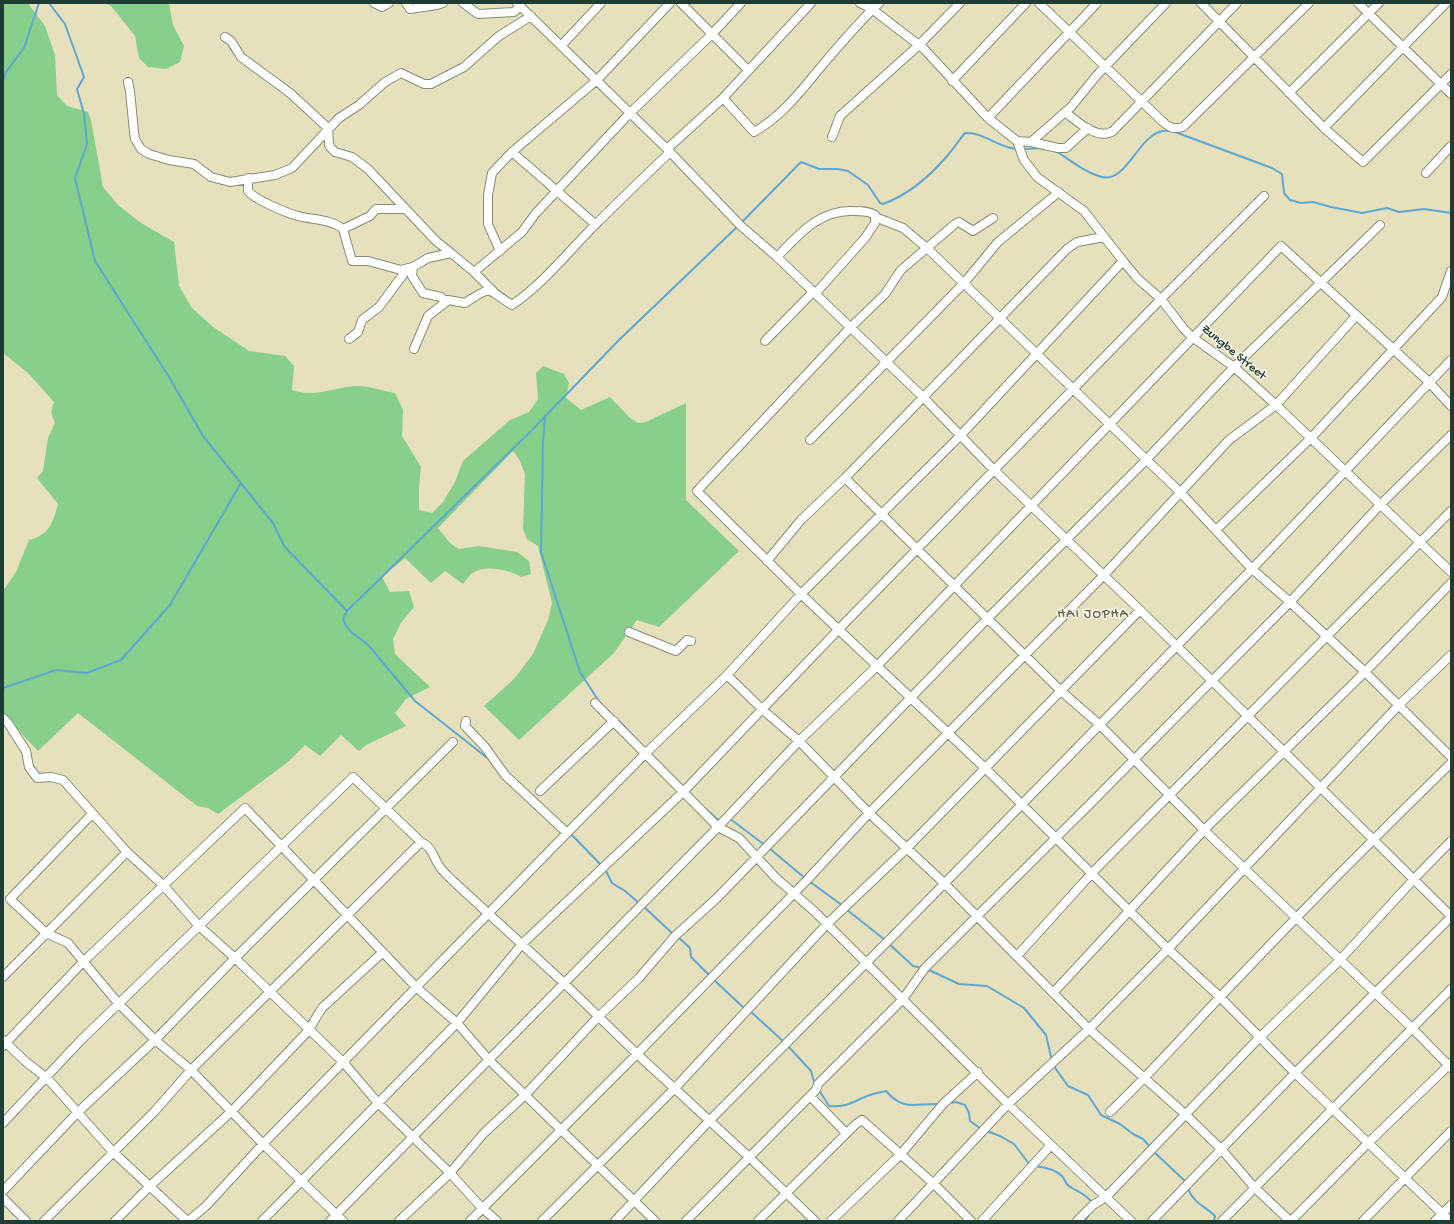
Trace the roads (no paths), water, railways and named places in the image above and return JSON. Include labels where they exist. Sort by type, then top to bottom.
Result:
[{"type":"street","points":[[374,3],[382,7],[389,3]]},
{"type":"street","points":[[406,3],[410,9],[438,6],[443,3]]},
{"type":"street","points":[[463,3],[478,14],[514,12],[518,4],[531,16],[597,80],[738,223],[777,257],[923,397],[994,470],[1031,504],[1065,540],[1140,610],[1451,916],[1295,1073],[1152,1221]]},
{"type":"street","points":[[561,46],[601,3]]},
{"type":"street","points":[[500,251],[488,224],[488,195],[492,173],[512,152],[597,80],[670,3]]},
{"type":"street","points":[[681,3],[748,70]]},
{"type":"street","points":[[474,272],[522,232],[536,213],[629,114],[712,34],[741,3]]},
{"type":"street","points":[[225,38],[231,41],[241,57],[290,93],[328,128],[328,145],[330,148],[335,152],[352,157],[368,169],[400,201],[405,209],[419,221],[436,241],[474,272],[493,291],[512,305],[530,293],[546,277],[595,224],[723,98],[811,3]]},
{"type":"street","points":[[860,3],[872,10],[919,45],[988,118],[1018,143],[1031,142],[1058,148],[1066,148],[1088,128]]},
{"type":"street","points":[[723,98],[754,132],[770,123],[816,76],[824,63],[879,3]]},
{"type":"street","points":[[832,137],[840,116],[919,45],[960,3]]},
{"type":"street","points":[[952,81],[1026,3]]},
{"type":"street","points":[[1039,3],[1170,128],[1176,129],[1183,128],[1309,3]]},
{"type":"street","points":[[988,118],[1097,3]]},
{"type":"street","points":[[1031,142],[1065,112],[1166,3]]},
{"type":"street","points":[[1201,3],[1324,128],[1363,162],[1451,74]]},
{"type":"street","points":[[1065,112],[1088,128],[1100,133],[1110,133],[1237,3]]},
{"type":"street","points":[[1358,3],[1401,47],[1451,94]]},
{"type":"street","points":[[1289,93],[1379,3]]},
{"type":"street","points":[[1324,128],[1401,47],[1446,3]]},
{"type":"street","points":[[128,82],[135,139],[145,151],[178,163],[194,164],[212,177],[230,182],[248,178],[276,175],[292,168],[328,128],[359,105],[392,77],[401,73],[426,85],[436,82],[464,67],[499,36],[531,16]]},
{"type":"street","name":"Zungbe Street","points":[[1018,143],[1024,160],[1037,177],[1084,211],[1123,261],[1138,278],[1161,299],[1192,337],[1234,367],[1276,405],[1344,472],[1451,572]]},
{"type":"street","points":[[1426,173],[1451,146]]},
{"type":"street","points":[[512,152],[595,224]]},
{"type":"street","points":[[248,178],[248,191],[255,198],[298,216],[334,224],[343,229],[352,261],[368,261],[397,270],[410,268],[428,258],[451,253]]},
{"type":"street","points":[[810,440],[885,361],[964,283],[998,242],[1059,192]]},
{"type":"street","points":[[262,1221],[457,1023],[522,944],[683,792],[763,710],[838,629],[1264,196]]},
{"type":"street","points":[[343,229],[370,216],[376,209],[405,209]]},
{"type":"street","points":[[777,257],[807,227],[838,211],[865,211],[873,214],[875,217],[903,228],[927,248],[964,283],[1072,390],[1181,493],[1252,570],[1290,602],[1365,672],[1451,757]]},
{"type":"street","points":[[765,341],[814,293],[865,238],[875,223],[875,217]]},
{"type":"street","points":[[993,218],[973,231],[959,222],[955,224],[901,270],[885,294],[850,328],[697,490],[767,561],[986,769],[1055,839],[1092,873],[1168,949],[1220,997],[1259,1038],[1450,1221]]},
{"type":"street","points":[[399,1221],[450,1173],[484,1133],[525,1095],[598,1016],[639,978],[675,936],[717,898],[988,618],[1146,460],[1234,367],[1319,282],[1380,225]]},
{"type":"street","points":[[767,561],[801,520],[845,478],[1072,245],[1083,240],[1104,237]]},
{"type":"street","points":[[333,1218],[718,827],[799,741],[878,665],[1031,504],[1281,246],[1429,382],[1451,406]]},
{"type":"street","points":[[655,1221],[489,1060],[457,1023],[416,987],[245,808],[84,961],[4,1043],[47,1078],[113,1152],[151,1185],[187,1221],[206,1206],[263,1144],[344,1063],[416,987],[567,833],[646,753],[727,675],[801,594],[960,436],[1123,261]]},
{"type":"street","points":[[410,268],[412,276],[423,293],[441,297],[446,302]]},
{"type":"street","points":[[349,338],[358,332],[362,320],[382,303],[410,268]]},
{"type":"street","points":[[1216,530],[1311,438],[1442,297],[1451,271]]},
{"type":"street","points":[[414,349],[428,316],[448,300],[465,303],[487,290],[493,291]]},
{"type":"street","points":[[470,1221],[637,1054],[1024,654],[1103,576],[1229,440],[1276,405],[1356,316]]},
{"type":"street","points":[[615,1221],[710,1120],[1252,570],[1451,360]]},
{"type":"street","points":[[686,1221],[903,999],[925,968],[1290,602],[1380,505],[1451,435]]},
{"type":"street","points":[[727,675],[763,710],[799,741],[869,813],[944,883],[1054,992],[1089,1029],[1185,1114],[1222,1150],[1254,1187],[1291,1221],[1368,1143],[1450,1066],[1169,796],[1100,724],[1061,691],[845,478]]},
{"type":"street","points":[[1017,956],[1092,873],[1420,544],[1451,510]]},
{"type":"street","points":[[1054,992],[1130,912],[1204,830],[1365,672],[1451,582]]},
{"type":"street","points":[[542,1221],[675,1088],[827,924],[906,849],[986,769],[1140,610]]},
{"type":"street","points":[[629,632],[676,651],[684,642],[687,640],[690,641]]},
{"type":"street","points":[[898,1221],[1008,1104],[1089,1029],[1168,949],[1320,787],[1399,705],[1451,655]]},
{"type":"street","points":[[595,703],[718,827],[739,838],[776,878],[827,924],[978,1072],[1008,1104],[1131,1221]]},
{"type":"street","points":[[3,718],[26,750],[29,767],[37,778],[51,777],[63,780],[127,852],[164,886],[199,926],[235,958],[308,1031],[344,1063],[378,1103],[450,1173],[482,1208],[497,1221]]},
{"type":"street","points":[[466,722],[466,726],[485,747],[505,775],[567,833]]},
{"type":"street","points":[[540,791],[614,722]]},
{"type":"street","points":[[3,1191],[77,1113],[156,1040],[235,958],[453,742]]},
{"type":"street","points":[[1110,1112],[1146,1078],[1220,997],[1296,918],[1451,763]]},
{"type":"street","points":[[3,1123],[118,1003],[353,777],[386,810],[433,851],[438,865],[453,881],[564,983],[637,1054],[750,1157],[814,1221]]},
{"type":"street","points":[[92,814],[10,899],[46,933],[68,943],[118,1003],[156,1040],[191,1070],[263,1144],[302,1180],[333,1218],[343,1221]]},
{"type":"street","points":[[1077,1221],[1093,1205],[1106,1197],[1259,1038],[1339,961],[1451,841]]},
{"type":"street","points":[[44,1221],[154,1112],[191,1070],[421,842]]},
{"type":"street","points":[[3,977],[127,852]]},
{"type":"street","points":[[115,1221],[151,1185],[232,1111],[308,1031],[322,1008],[383,952]]},
{"type":"street","points":[[1222,1221],[1451,989]]},
{"type":"street","points":[[831,1221],[901,1154],[943,1104],[978,1072]]},
{"type":"street","points":[[815,1090],[846,1133]]},
{"type":"street","points":[[758,1221],[846,1133],[862,1120],[934,1184],[971,1221]]},
{"type":"street","points":[[1363,1221],[1404,1177],[1451,1131]]},
{"type":"street","points":[[982,1221],[1051,1145]]},
{"type":"street","points":[[3,1198],[26,1221]]},
{"type":"street","points":[[1435,1221],[1451,1205]]},
{"type":"waterway","points":[[3,81],[6,72],[24,48],[39,3]]},
{"type":"waterway","points":[[49,3],[65,24],[84,77],[77,89],[84,114],[87,144],[75,178],[95,261],[169,377],[203,436],[273,523],[284,546],[347,611],[532,430],[619,340],[738,226]]},
{"type":"waterway","points":[[1056,151],[1090,173],[1102,177],[1111,177],[1119,173],[1146,141],[1154,134],[1163,131],[1170,131],[1272,168],[1282,174],[1284,193],[1290,200],[1301,203],[1313,202],[1362,213],[1387,208],[1399,212],[1424,209],[1451,213]]},
{"type":"waterway","points":[[741,223],[801,162],[819,169],[838,169],[848,171],[868,185],[880,203],[883,204],[910,190],[927,177],[948,155],[965,133],[972,133],[1004,146],[1017,149]]},
{"type":"waterway","points":[[1023,149],[1043,148]]},
{"type":"waterway","points":[[545,416],[543,443],[541,552],[580,672],[600,703]]},
{"type":"waterway","points":[[3,688],[56,670],[87,673],[121,660],[170,605],[241,483]]},
{"type":"waterway","points":[[347,611],[343,619],[347,628],[369,646],[415,701],[490,760]]},
{"type":"waterway","points":[[619,721],[634,737]]},
{"type":"waterway","points":[[706,809],[718,820],[721,819]]},
{"type":"waterway","points":[[729,818],[766,846]]},
{"type":"waterway","points":[[571,834],[602,866]]},
{"type":"waterway","points":[[769,848],[806,879]]},
{"type":"waterway","points":[[605,869],[612,883],[625,891],[639,903]]},
{"type":"waterway","points":[[809,881],[843,906]]},
{"type":"waterway","points":[[643,906],[673,934]]},
{"type":"waterway","points":[[846,909],[885,940]]},
{"type":"waterway","points":[[678,937],[690,948],[691,957],[710,976]]},
{"type":"waterway","points":[[888,943],[913,966],[922,968]]},
{"type":"waterway","points":[[927,969],[959,984],[987,986],[1024,1008],[1046,1035],[1052,1061]]},
{"type":"waterway","points":[[713,979],[745,1009]]},
{"type":"waterway","points":[[750,1011],[784,1042]]},
{"type":"waterway","points":[[787,1045],[811,1071],[815,1085]]},
{"type":"waterway","points":[[1053,1065],[1068,1086],[1088,1095],[1101,1115],[1120,1124],[1133,1134],[1143,1139],[1150,1147]]},
{"type":"waterway","points":[[819,1090],[829,1106],[846,1105],[872,1094],[886,1091],[893,1098],[905,1104],[940,1104]]},
{"type":"waterway","points":[[949,1103],[956,1102],[965,1105],[969,1113],[970,1121],[981,1129]]},
{"type":"waterway","points":[[987,1131],[1014,1144],[1030,1165]]},
{"type":"waterway","points":[[1153,1151],[1186,1182]]},
{"type":"waterway","points":[[1035,1166],[1056,1172],[1063,1177],[1068,1185],[1085,1195],[1092,1203]]},
{"type":"waterway","points":[[1188,1188],[1196,1201],[1215,1216],[1214,1221]]},
{"type":"waterway","points":[[1085,1221],[1090,1213]]},
{"type":"district","name":"HAI JOPHA","points":[[1093,615]]}]
